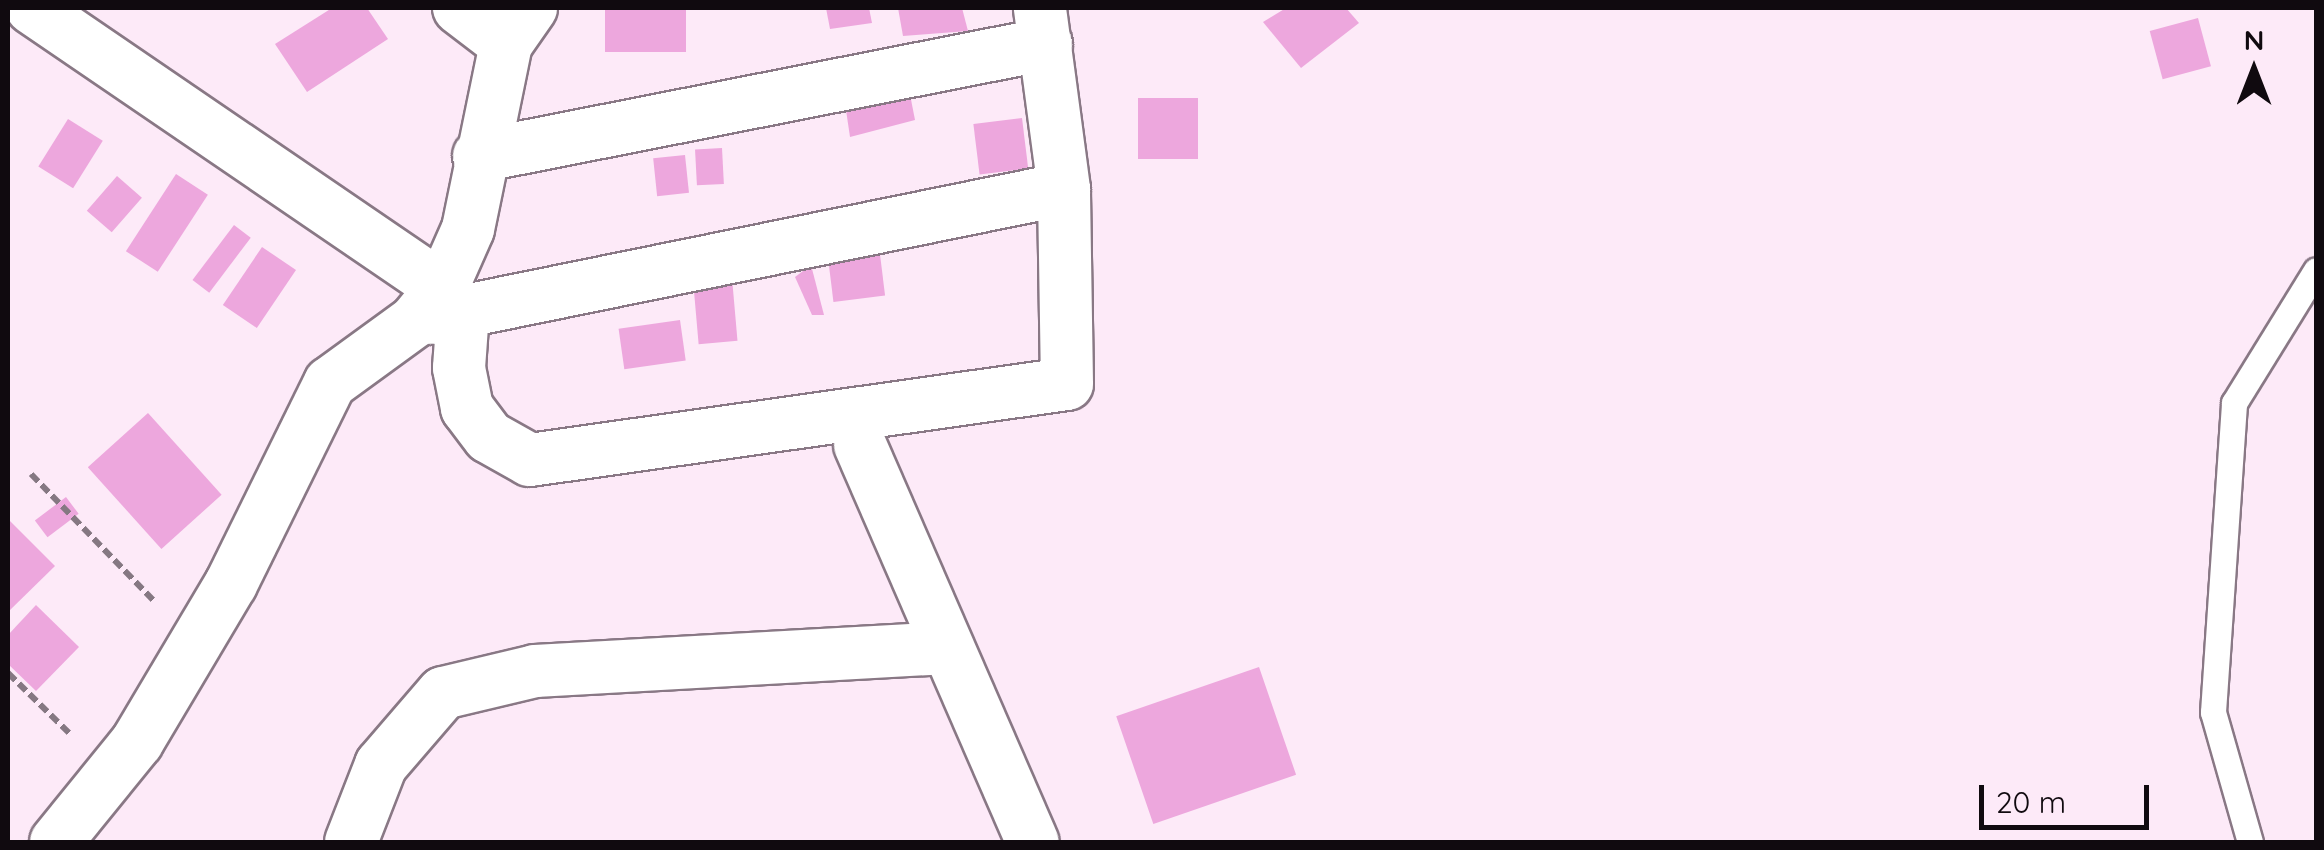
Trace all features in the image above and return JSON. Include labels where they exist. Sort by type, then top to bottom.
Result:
[{"type":"street","points":[[32,8],[440,307],[467,408],[489,437],[530,460],[1067,384],[1064,189],[1043,26],[479,156]]},
{"type":"street","points":[[440,307],[468,229],[479,156],[519,26],[459,8]]},
{"type":"street","points":[[56,842],[112,774],[195,644],[330,382],[440,307],[1064,189]]},
{"type":"street","points":[[860,445],[1033,842]]},
{"type":"street","points":[[351,842],[381,765],[443,693],[535,672],[947,648]]},
{"type":"lane","points":[[2250,842],[2213,712],[2234,403],[2316,270]]},
{"type":"path","points":[[31,474],[195,644]]},
{"type":"path","points":[[8,673],[112,774]]},
{"type":"building","points":[[332,8],[367,8],[388,39],[307,92],[275,44]]},
{"type":"building","points":[[605,8],[686,8],[686,52],[605,52]]},
{"type":"building","points":[[826,8],[869,8],[872,23],[830,29]]},
{"type":"building","points":[[898,8],[962,8],[968,31],[903,36]]},
{"type":"building","points":[[1286,8],[1346,8],[1359,23],[1301,68],[1263,22]]},
{"type":"building","points":[[2198,18],[2211,66],[2163,79],[2150,31]]},
{"type":"building","points":[[907,79],[915,120],[850,137],[842,83]]},
{"type":"building","points":[[1138,98],[1198,98],[1198,159],[1138,159]]},
{"type":"building","points":[[1022,118],[1028,169],[980,175],[973,124]]},
{"type":"building","points":[[68,119],[103,141],[73,188],[38,166]]},
{"type":"building","points":[[722,148],[724,184],[697,185],[695,149]]},
{"type":"building","points":[[685,155],[689,193],[657,196],[653,158]]},
{"type":"building","points":[[176,174],[208,195],[158,272],[126,251]]},
{"type":"building","points":[[117,176],[142,198],[112,232],[87,211]]},
{"type":"building","points":[[234,225],[251,238],[209,293],[192,280]]},
{"type":"building","points":[[878,238],[885,296],[833,302],[826,244]]},
{"type":"building","points":[[262,247],[296,270],[257,328],[223,305]]},
{"type":"building","points":[[811,265],[824,315],[812,315],[795,277]]},
{"type":"building","points":[[732,278],[737,341],[699,344],[693,281]]},
{"type":"building","points":[[680,320],[686,361],[624,369],[619,329]]},
{"type":"building","points":[[148,413],[222,495],[161,549],[88,467]]},
{"type":"building","points":[[66,497],[79,514],[47,537],[35,520]]},
{"type":"building","points":[[8,519],[55,566],[8,612]]},
{"type":"building","points":[[36,605],[79,647],[36,691],[8,664],[8,635]]},
{"type":"building","points":[[1259,667],[1296,775],[1153,824],[1116,716]]}]
